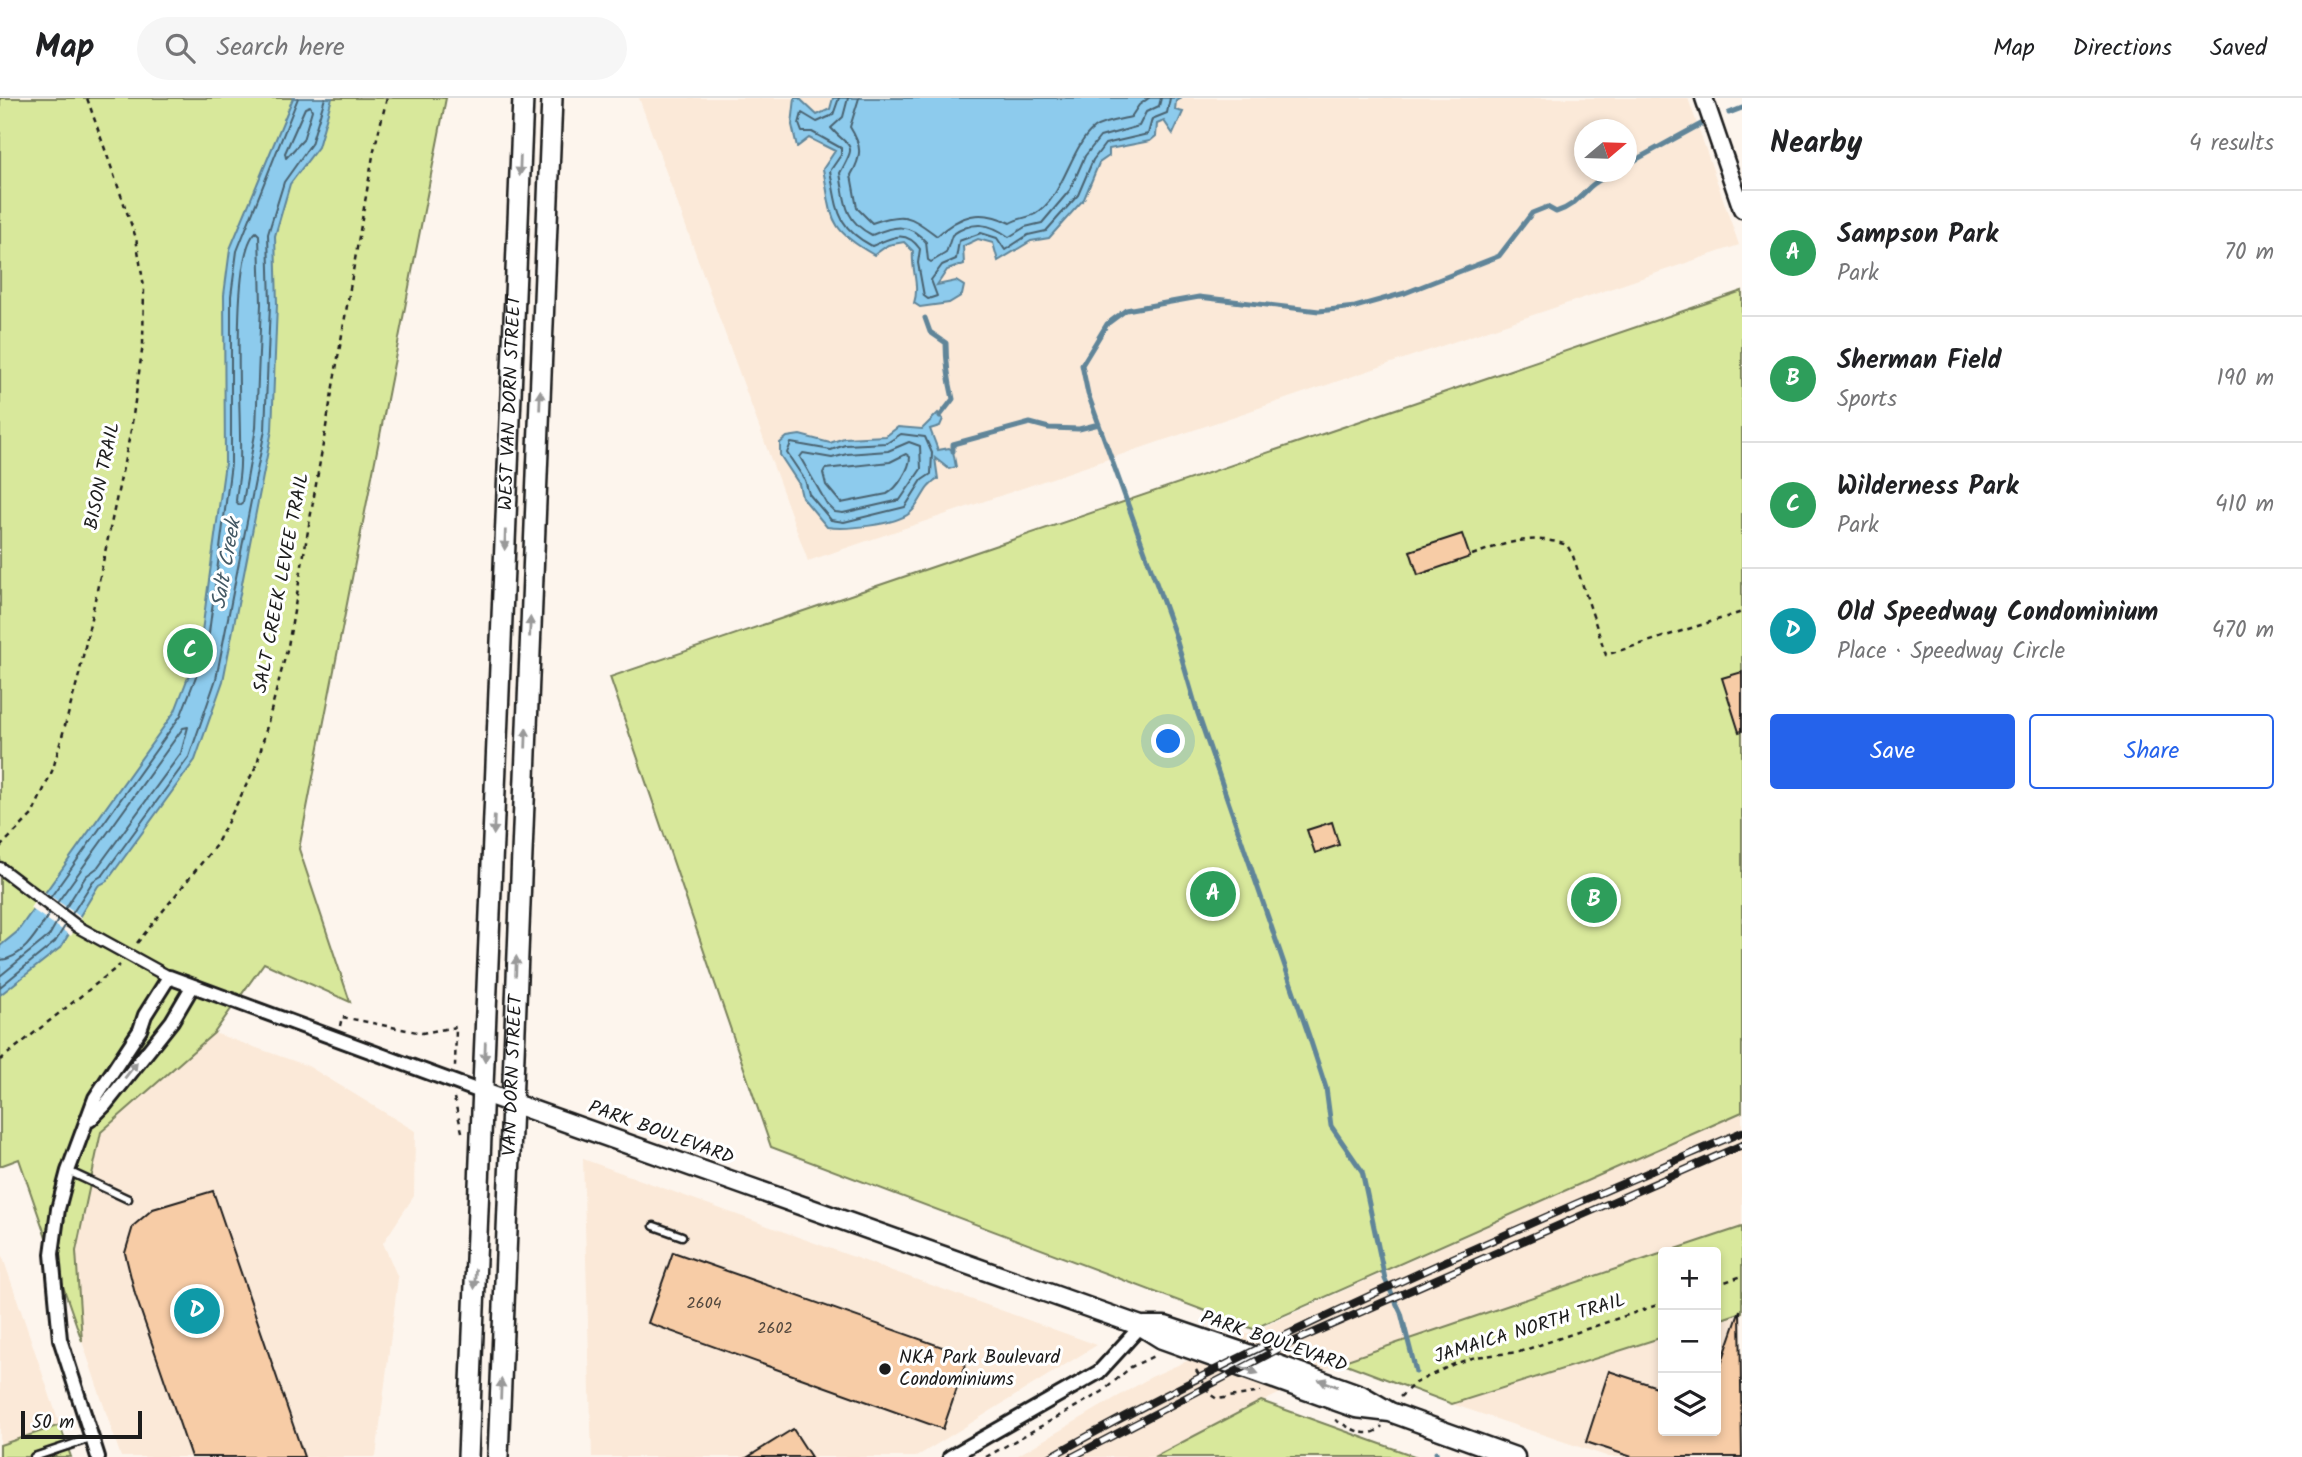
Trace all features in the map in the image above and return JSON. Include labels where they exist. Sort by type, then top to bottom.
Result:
[{"type":"main road","name":"WEST VAN DORN STREET","points":[[499,708],[523,98]]},
{"type":"main road","name":"WEST VAN DORN STREET","points":[[527,695],[552,98]]},
{"type":"main road","name":"VAN DORN STREET","points":[[498,1457],[527,695]]},
{"type":"main road","name":"VAN DORN STREET","points":[[468,1457],[499,708]]},
{"type":"main road","name":"PARK BOULEVARD","points":[[484,1093],[1141,1326],[1165,1326],[1245,1353],[1361,1395],[1390,1412],[1515,1457]]},
{"type":"street","points":[[1704,98],[1742,209]]},
{"type":"street","points":[[0,868],[68,920],[128,958],[169,977],[145,1015],[140,1030],[95,1098],[68,1171],[58,1209],[52,1254],[60,1339],[98,1457]]},
{"type":"street","name":"PARK BOULEVARD","points":[[169,977],[484,1093]]},
{"type":"street","points":[[87,1122],[105,1105],[172,1021],[192,987]]},
{"type":"street","points":[[950,1457],[1099,1372],[1141,1326]]},
{"type":"lane","points":[[68,1171],[128,1199]]},
{"type":"lane","points":[[654,1226],[682,1236]]},
{"type":"lane","points":[[34,1457],[91,1438]]},
{"type":"path","name":"BISON TRAIL","points":[[0,847],[32,814],[53,769],[79,675],[131,430],[143,344],[144,287],[136,238],[87,98]]},
{"type":"path","name":"SALT CREEK LEVEE TRAIL","points":[[0,1060],[99,985],[128,958],[145,931],[216,845],[257,764],[288,646],[374,150],[387,98]]},
{"type":"path","points":[[1472,555],[1517,539],[1552,540],[1567,545],[1606,655],[1742,612]]},
{"type":"path","points":[[336,1040],[342,1017],[422,1033],[456,1027],[456,1042]]},
{"type":"path","points":[[1721,1283],[1742,1276]]},
{"type":"path","name":"JAMAICA NORTH TRAIL","points":[[1333,1418],[1367,1434],[1380,1430],[1399,1398],[1433,1373],[1475,1357],[1519,1352],[1658,1305]]},
{"type":"path","points":[[986,1457],[1102,1392],[1142,1360],[1157,1354],[1165,1355]]},
{"type":"path","points":[[1194,1366],[1204,1386],[1217,1399],[1270,1393]]},
{"type":"shaded area","points":[[639,98],[1688,98],[1739,245],[808,561]]},
{"type":"shaded area","points":[[214,1033],[308,1066],[415,1131],[414,1196],[383,1243],[398,1278],[376,1457],[121,1457],[82,1341],[76,1251],[101,1132]]},
{"type":"shaded area","points":[[1742,1112],[1742,1227],[1683,1247],[1658,1247],[1658,1255],[1341,1362],[1154,1457],[1015,1457],[1151,1377]]},
{"type":"shaded area","points":[[583,1159],[1097,1345],[916,1457],[592,1457]]},
{"type":"shaded area","points":[[0,1249],[60,1425],[0,1445]]},
{"type":"shaded area","points":[[1742,1312],[1742,1457],[1609,1457],[1452,1404],[1658,1339],[1658,1436],[1721,1436],[1721,1319]]},
{"type":"green space","points":[[0,98],[446,98],[299,849],[350,1002],[264,963],[214,1033],[101,1132],[76,1251],[82,1341],[19,1159],[0,1166]]},
{"type":"green space","points":[[1742,291],[1742,1112],[1253,1329],[771,1147],[610,677]]},
{"type":"green space","points":[[1742,1227],[1742,1312],[1721,1319],[1721,1247],[1682,1247]]},
{"type":"green space","points":[[1658,1255],[1658,1339],[1452,1404],[1341,1362]]},
{"type":"green space","points":[[1261,1401],[1417,1457],[1154,1457]]},
{"type":"green space","points":[[60,1425],[71,1457],[0,1457],[0,1445]]},
{"type":"water","name":"Salt Creek","points":[[293,98],[332,98],[318,147],[290,184],[275,236],[277,304],[272,430],[223,681],[195,760],[107,881],[98,886],[61,947],[0,995],[0,946],[17,932],[175,711],[200,646],[225,463],[224,295],[230,249]]},
{"type":"water","points":[[795,98],[799,98],[817,115],[830,109],[833,98],[1182,98],[1176,101],[1175,110],[1183,112],[1173,134],[1164,121],[1157,124],[1156,136],[1150,141],[1109,149],[1109,156],[1099,163],[1084,199],[1049,238],[1031,241],[998,261],[993,243],[978,239],[963,246],[964,264],[947,270],[937,285],[956,281],[964,286],[962,295],[949,303],[920,307],[914,303],[916,290],[913,251],[904,242],[888,245],[874,255],[858,246],[839,229],[831,211],[823,169],[835,151],[809,138],[797,147],[792,125]]},
{"type":"water","points":[[938,413],[943,419],[940,426],[930,429],[938,450],[949,448],[953,451],[956,467],[949,469],[935,458],[938,479],[929,486],[910,513],[893,521],[857,527],[827,527],[802,497],[799,484],[780,455],[780,443],[787,437],[800,435],[830,443],[844,438],[886,436],[898,427],[922,429]]},
{"type":"pier","points":[[42,890],[82,918],[71,936],[30,908]]},
{"type":"building","points":[[1462,534],[1470,557],[1418,575],[1410,551]]},
{"type":"building","points":[[1742,672],[1742,731],[1739,732],[1722,678]]},
{"type":"building","points":[[1332,822],[1339,845],[1315,853],[1307,830]]},
{"type":"building","points":[[213,1191],[304,1457],[191,1457],[135,1294],[125,1253],[133,1226],[153,1209]]},
{"type":"building","points":[[673,1252],[968,1356],[943,1429],[648,1323]]},
{"type":"building","points":[[1740,1310],[1742,1457],[1632,1457],[1586,1442],[1609,1371],[1658,1387],[1658,1436],[1721,1436],[1721,1365]]},
{"type":"building","points":[[793,1429],[811,1457],[748,1457]]},
{"type":"waterway","points":[[1729,113],[1742,108]]},
{"type":"waterway","points":[[1637,159],[1703,123]]},
{"type":"waterway","points":[[1416,1372],[1401,1313],[1385,1279],[1362,1171],[1331,1126],[1326,1088],[1310,1039],[1198,714],[1175,635],[1088,394],[1082,365],[1107,324],[1126,310],[1199,297],[1319,311],[1355,307],[1405,293],[1499,256],[1532,213],[1547,207],[1556,212],[1566,208],[1597,182]]},
{"type":"waterway","points":[[925,318],[930,332],[946,343],[953,399],[940,416]]},
{"type":"waterway","points":[[953,451],[953,444],[1030,423],[1049,428],[1079,429],[1099,424]]},
{"type":"waterway","points":[[1436,1452],[1437,1457]]},
{"type":"railway","points":[[1050,1457],[1134,1411],[1305,1326],[1479,1246],[1742,1132]]},
{"type":"railway","points":[[1072,1457],[1288,1344],[1742,1145]]},
{"type":"place","name":"Wilderness Park","points":[[190,651]]},
{"type":"place","name":"Sampson Park","points":[[1213,894]]},
{"type":"place","name":"Sherman Field","points":[[1594,900]]},
{"type":"place","name":"Old Speedway Condominium","points":[[197,1311]]},
{"type":"place","name":"NKA Park Boulevard Condominiums","points":[[885,1369]]}]
